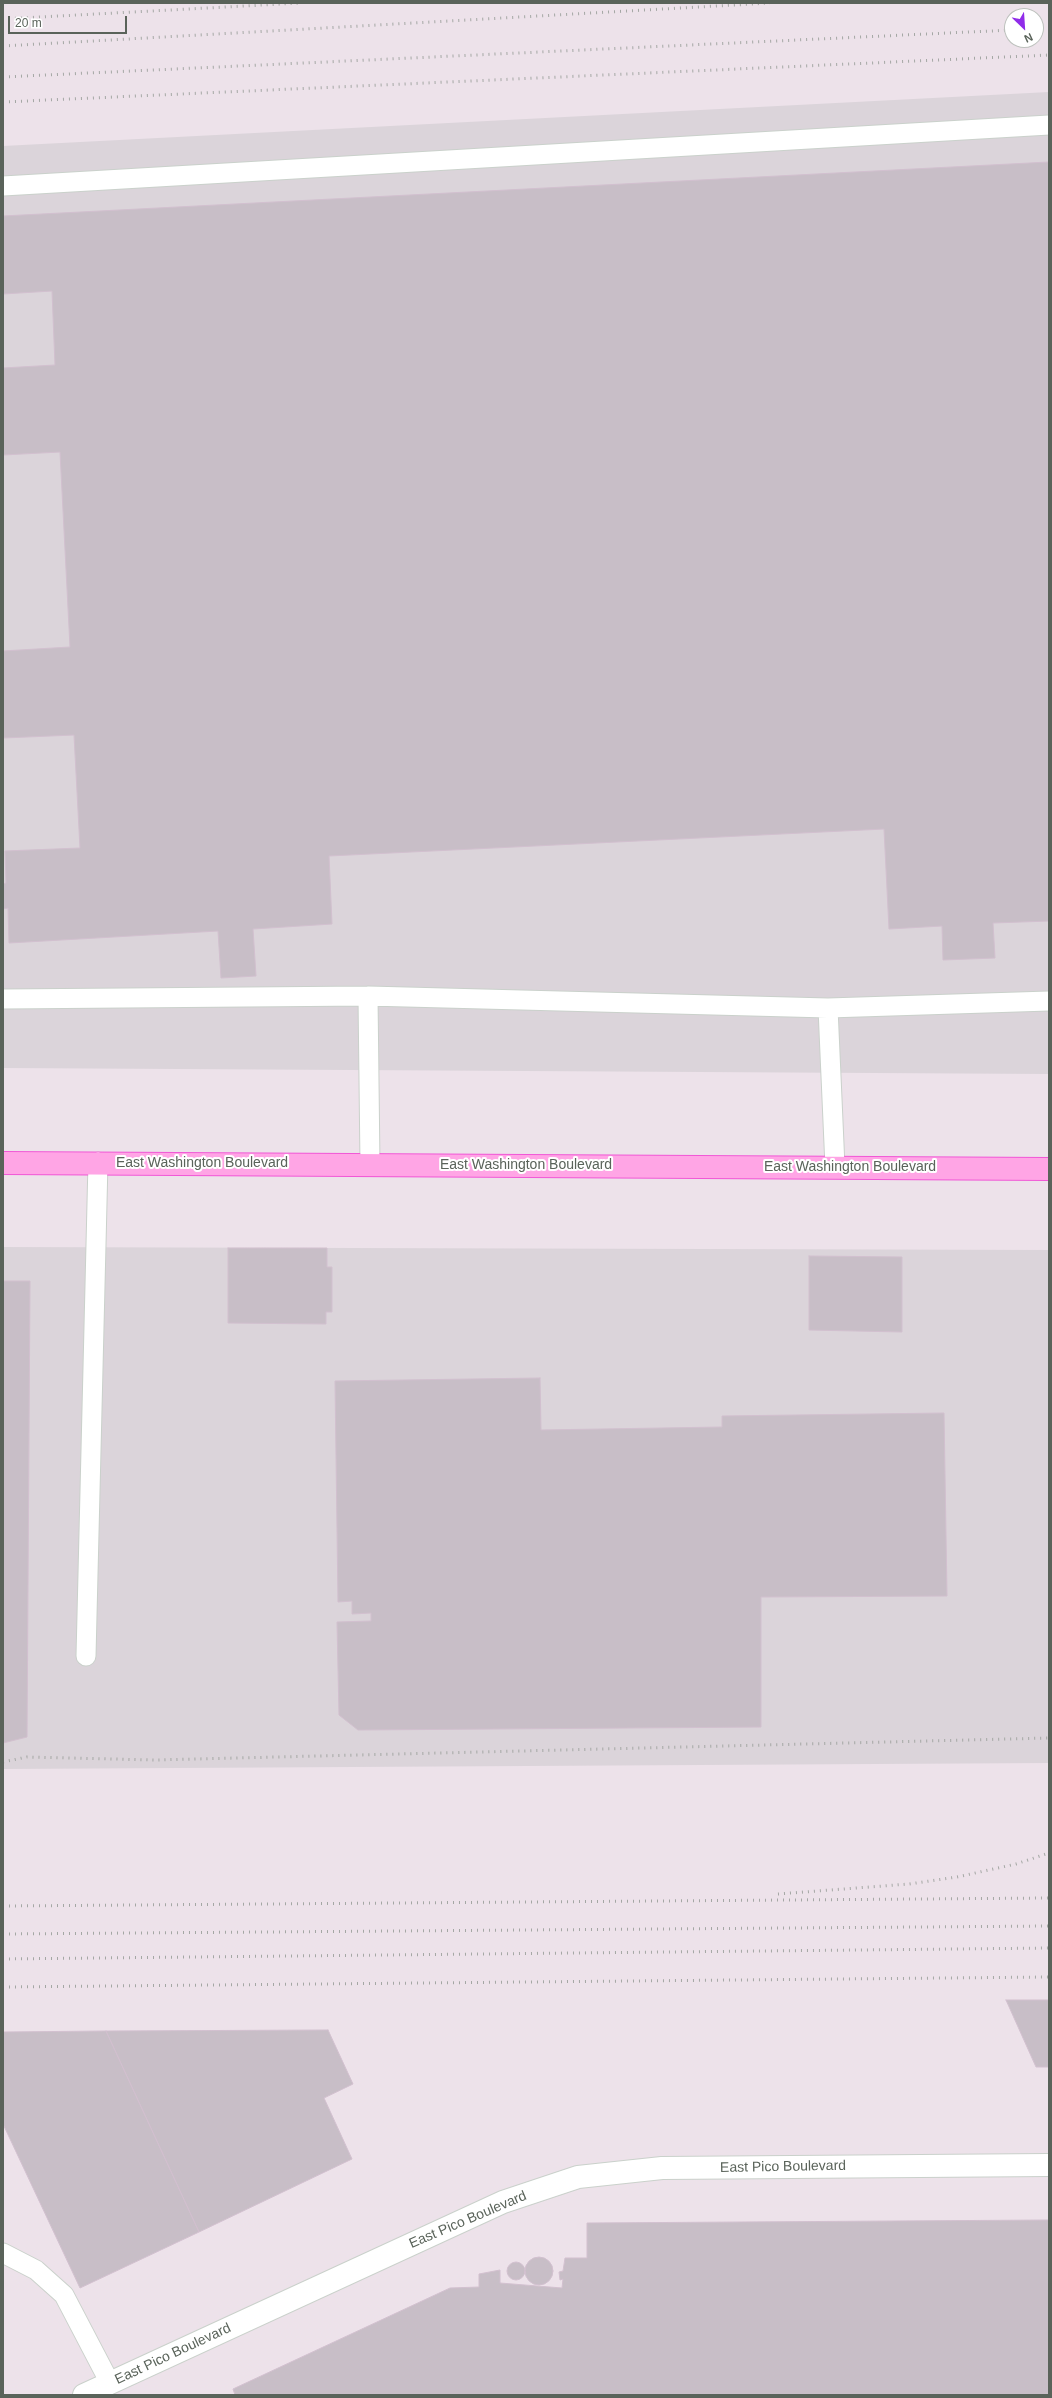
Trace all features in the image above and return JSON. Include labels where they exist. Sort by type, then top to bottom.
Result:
[{"type":"main road","name":"East Washington Boulevard","points":[[3,1163],[98,1162],[1049,1169]]},
{"type":"street","name":"East Pico Boulevard","points":[[87,2394],[503,2202],[578,2177],[662,2168],[1049,2164]]},
{"type":"lane","points":[[3,186],[1049,125]]},
{"type":"lane","points":[[3,999],[368,996],[828,1008],[1049,1001]]},
{"type":"lane","points":[[368,996],[370,1165]]},
{"type":"lane","points":[[828,1008],[835,1167]]},
{"type":"lane","points":[[86,1656],[98,1162]]},
{"type":"lane","points":[[3,2252],[36,2270],[64,2295],[110,2383]]},
{"type":"shaded area","points":[[1049,92],[1049,1074],[3,1068],[3,146]]},
{"type":"shaded area","points":[[3,1247],[1049,1250],[1049,1763],[3,1769]]},
{"type":"building","points":[[1049,162],[1049,921],[993,923],[995,958],[943,960],[942,926],[889,929],[884,829],[329,856],[332,924],[253,929],[256,976],[221,978],[218,931],[9,943],[8,908],[3,909],[3,884],[6,883],[5,851],[80,848],[74,735],[3,738],[3,651],[70,647],[60,452],[3,455],[3,368],[55,365],[52,291],[3,294],[3,216]]},
{"type":"building","points":[[228,1248],[327,1248],[327,1267],[332,1267],[332,1312],[326,1312],[326,1324],[228,1323]]},
{"type":"building","points":[[809,1256],[902,1257],[902,1332],[809,1330]]},
{"type":"building","points":[[3,1281],[30,1281],[27,1737],[3,1743]]},
{"type":"building","points":[[540,1378],[541,1430],[722,1427],[722,1416],[944,1413],[947,1596],[761,1597],[761,1727],[358,1730],[339,1715],[337,1622],[371,1621],[371,1613],[352,1614],[352,1601],[338,1602],[335,1381]]},
{"type":"building","points":[[1006,2000],[1049,2000],[1049,2067],[1036,2067]]},
{"type":"building","points":[[328,2030],[353,2084],[324,2098],[352,2159],[199,2232],[106,2031]]},
{"type":"building","points":[[106,2031],[199,2232],[80,2288],[3,2124],[3,2032]]},
{"type":"building","points":[[1049,2220],[1049,2395],[235,2395],[233,2389],[450,2288],[479,2287],[479,2274],[500,2270],[500,2283],[562,2288],[563,2279],[560,2280],[559,2272],[563,2271],[565,2258],[587,2258],[587,2223]]},
{"type":"building","points":[[539,2257],[549,2261],[553,2271],[549,2281],[539,2285],[529,2281],[525,2271],[529,2261]]},
{"type":"building","points":[[512,2262],[520,2262],[525,2267],[523,2278],[520,2280],[512,2280],[507,2275],[507,2267]]},
{"type":"railway","points":[[3,19],[300,3]]},
{"type":"railway","points":[[3,46],[770,3]]},
{"type":"railway","points":[[1044,29],[1049,29]]},
{"type":"railway","points":[[3,77],[1004,30]]},
{"type":"railway","points":[[3,102],[1049,55]]},
{"type":"railway","points":[[3,1762],[27,1757],[155,1760],[1049,1738]]},
{"type":"railway","points":[[778,1894],[909,1884],[957,1877],[1016,1864],[1049,1853]]},
{"type":"railway","points":[[3,1906],[1049,1898]]},
{"type":"railway","points":[[3,1934],[1049,1926]]},
{"type":"railway","points":[[3,1959],[1049,1948]]},
{"type":"railway","points":[[3,1987],[1049,1977]]}]
